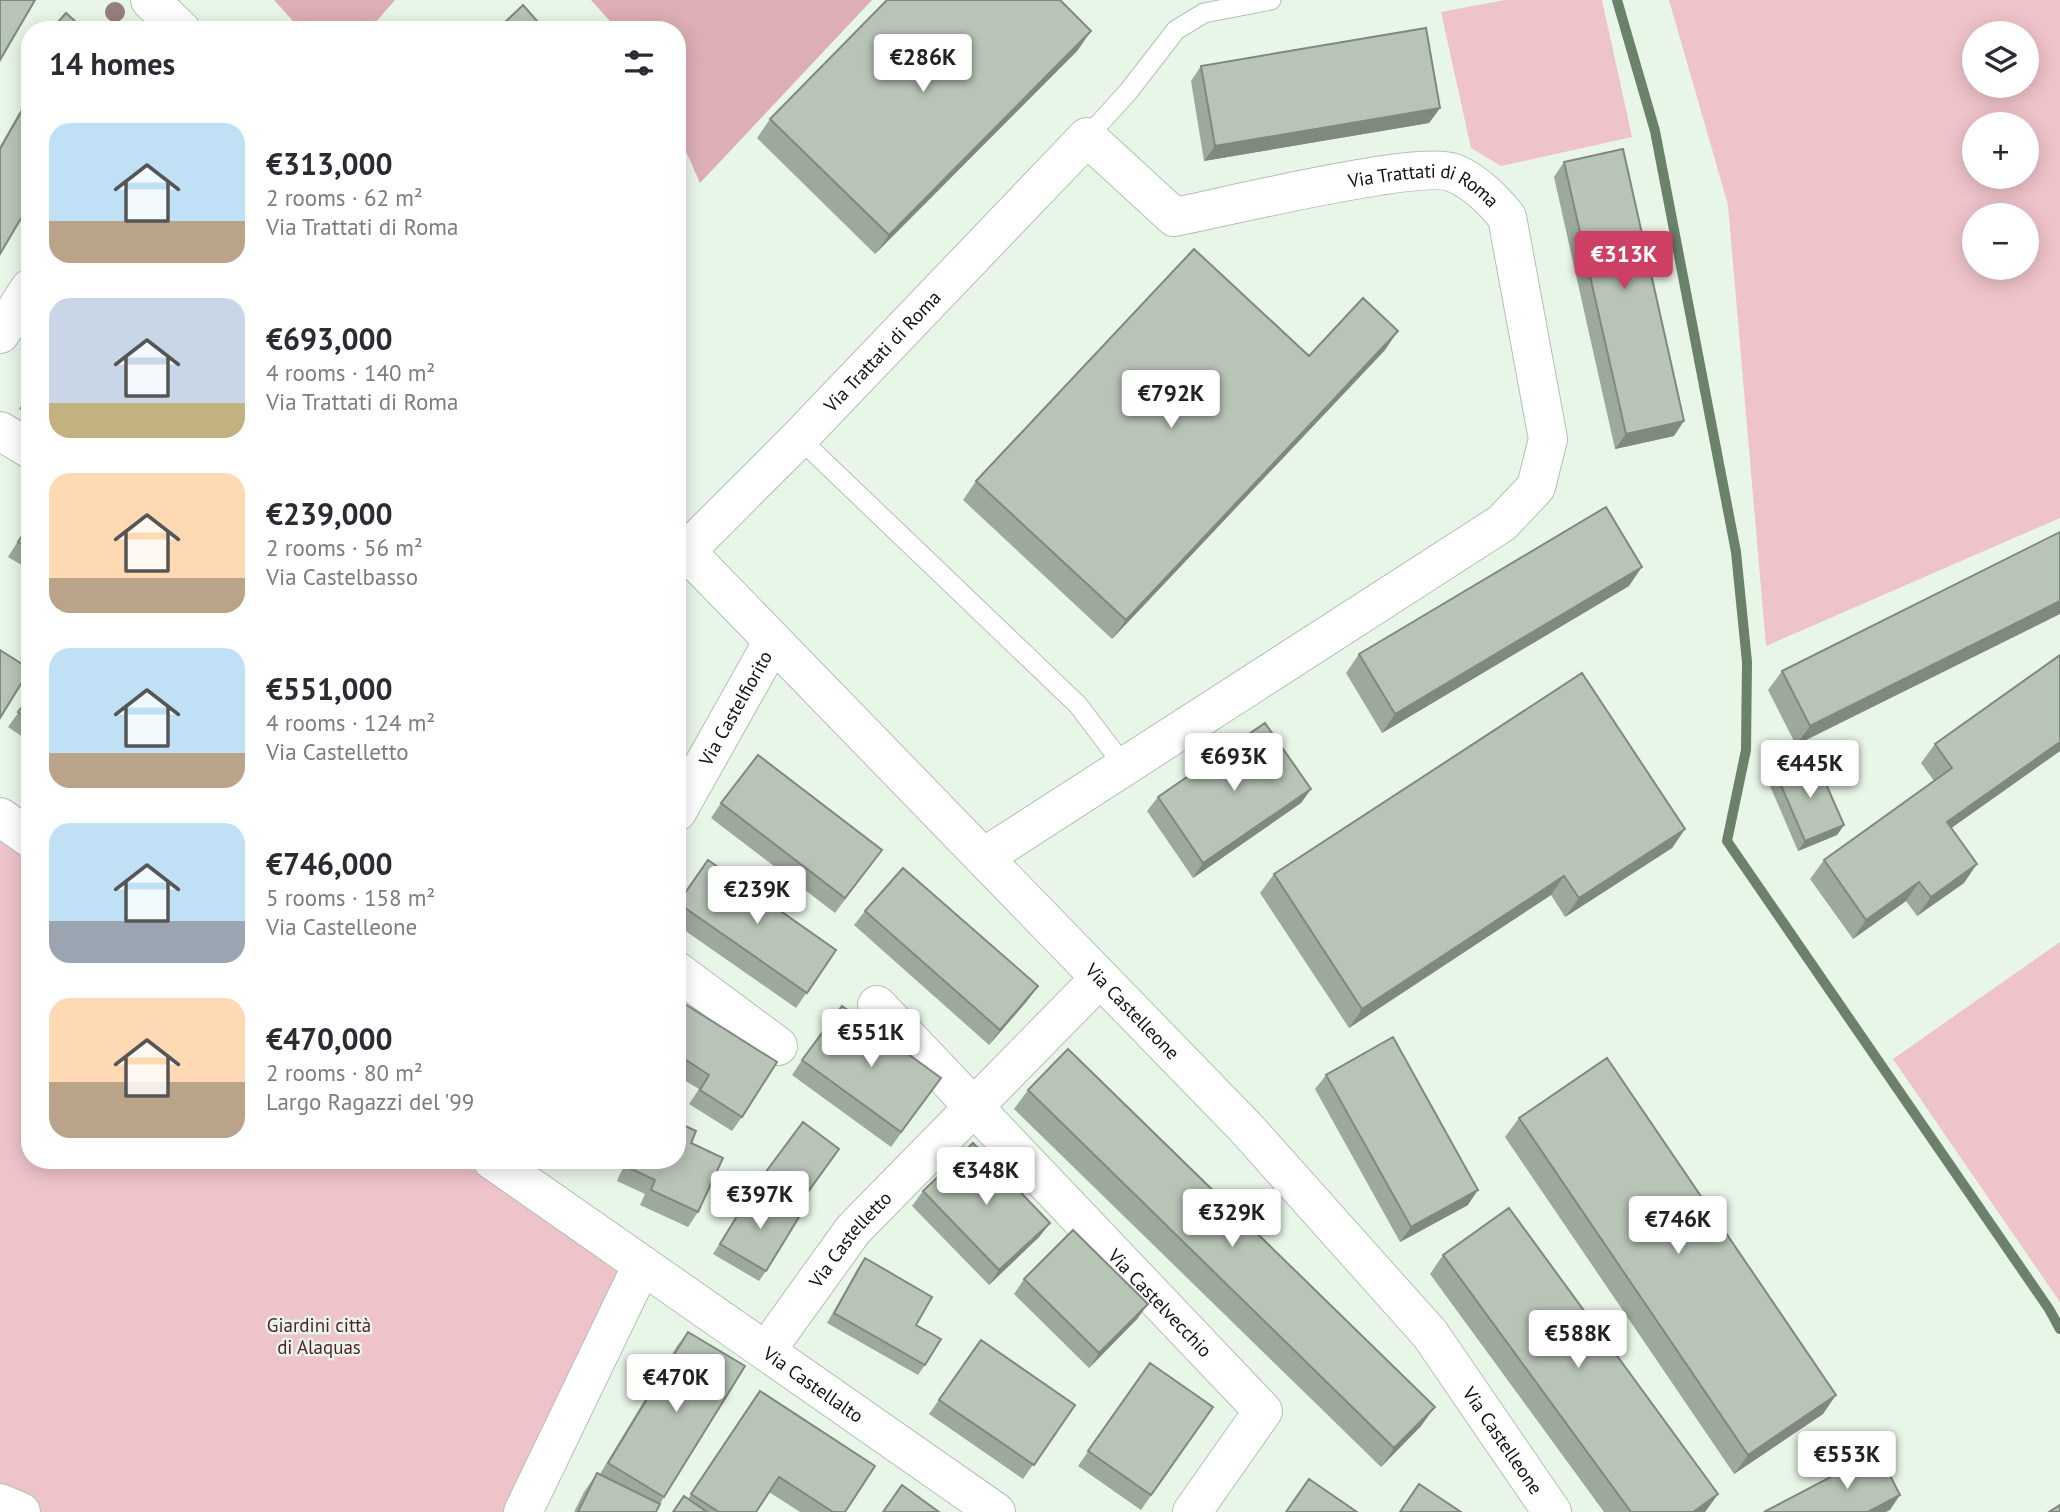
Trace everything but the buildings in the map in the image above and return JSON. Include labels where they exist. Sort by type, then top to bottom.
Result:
[{"type":"street","points":[[150,0],[172,21]]},
{"type":"street","name":"Via Trattati di Roma","points":[[686,543],[799,438],[1087,137],[1174,217],[1399,172],[1452,172],[1485,191],[1507,217],[1548,439],[1536,487],[1502,523],[984,857]]},
{"type":"street","points":[[0,334],[21,302]]},
{"type":"street","points":[[0,431],[21,444]]},
{"type":"street","name":"Via Castelleone","points":[[686,551],[1246,1128],[1430,1334],[1552,1512]]},
{"type":"street","name":"Via Castelfiorito","points":[[686,796],[773,641]]},
{"type":"street","points":[[0,817],[21,832]]},
{"type":"street","points":[[686,978],[778,1046]]},
{"type":"street","name":"Via Castelletto","points":[[766,1351],[853,1230],[1100,978]]},
{"type":"street","points":[[877,1005],[974,1106]]},
{"type":"street","name":"Via Castelvecchio","points":[[974,1106],[1263,1410],[1192,1512]]},
{"type":"street","name":"Via Castellalto","points":[[505,1169],[996,1512]]},
{"type":"street","points":[[523,1512],[642,1265]]},
{"type":"street","points":[[0,1503],[21,1512]]},
{"type":"lane","points":[[1087,137],[1128,92],[1176,30],[1204,13],[1271,0]]},
{"type":"lane","points":[[799,438],[1078,705],[1125,767]]},
{"type":"green space","points":[[1505,0],[1602,0],[1632,137],[1501,166],[1471,148],[1441,12]]},
{"type":"green space","points":[[1669,0],[2060,0],[2060,518],[1766,646],[1728,205]]},
{"type":"green space","name":"Giardini città di Alaquas","points":[[0,815],[21,830],[21,1169],[501,1169],[638,1267],[517,1512],[13,1512],[0,1507]]},
{"type":"green space","points":[[2060,942],[2060,1302],[1893,1059]]},
{"type":"shaded area","points":[[274,0],[395,0],[377,21],[293,21]]},
{"type":"shaded area","points":[[591,0],[872,0],[700,183],[686,151],[686,21],[610,21]]},
{"type":"waterway","points":[[1617,0],[1655,131],[1736,552],[1747,662],[1746,750],[1727,841],[2049,1309],[2060,1329]]}]
